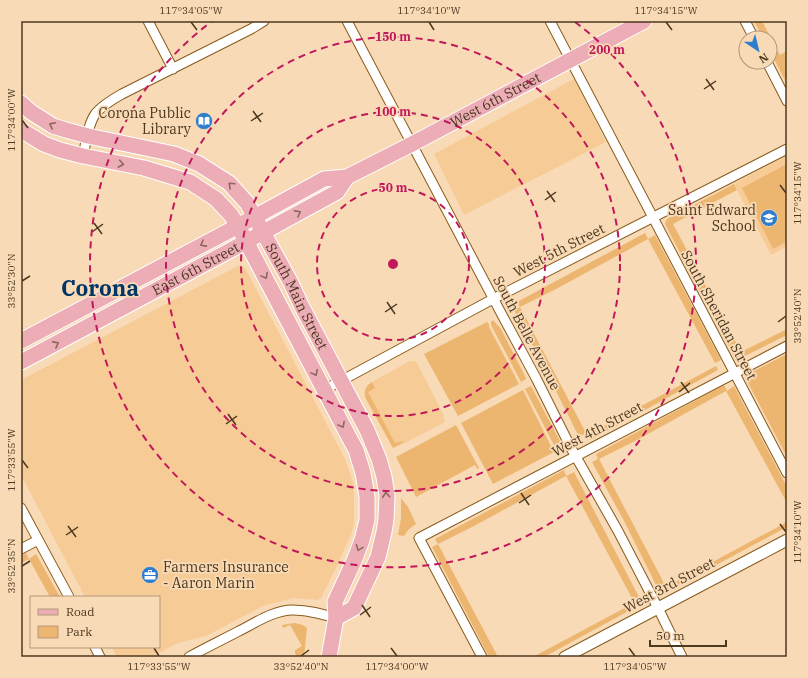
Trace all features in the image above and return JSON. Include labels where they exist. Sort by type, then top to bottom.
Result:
[{"type":"main road","name":"West 6th Street","points":[[255,216],[324,179],[347,177],[644,21]]},
{"type":"main road","name":"South Main Street","points":[[21,103],[31,112],[53,126],[88,136],[174,154],[199,164],[229,183],[247,203],[255,216],[367,430],[377,454],[384,477],[387,504],[384,532],[378,557],[354,608],[336,618]]},
{"type":"main road","name":"South Main Street","points":[[21,130],[44,144],[60,150],[144,168],[190,182],[216,199],[231,215],[238,226],[356,450],[363,473],[367,497],[367,520],[362,540],[354,561],[335,602],[336,618],[329,657]]},
{"type":"main road","name":"West 6th Street","points":[[264,232],[337,192],[347,177]]},
{"type":"main road","name":"East 6th Street","points":[[21,341],[255,216]]},
{"type":"main road","name":"East 6th Street","points":[[21,362],[264,232]]},
{"type":"street","points":[[148,21],[173,68]]},
{"type":"street","points":[[83,156],[94,117],[106,104],[122,94],[264,21]]},
{"type":"street","name":"South Belle Avenue","points":[[347,21],[576,456],[618,531],[682,657]]},
{"type":"street","name":"South Sheridan Street","points":[[550,21],[787,473]]},
{"type":"street","points":[[745,21],[750,30]]},
{"type":"street","points":[[771,70],[787,101]]},
{"type":"street","name":"West 5th Street","points":[[324,390],[493,299],[787,149]]},
{"type":"street","name":"West 4th Street","points":[[482,657],[419,538],[787,346]]},
{"type":"street","points":[[21,508],[68,596]]},
{"type":"street","points":[[21,549],[38,540]]},
{"type":"street","name":"West 3rd Street","points":[[565,657],[787,540]]},
{"type":"street","points":[[189,657],[269,616],[282,612],[292,610],[306,611],[336,618]]},
{"type":"street","points":[[96,648],[100,657]]},
{"type":"shaded area","points":[[574,79],[606,142],[464,215],[434,154]]},
{"type":"shaded area","name":"Saint Edward School","points":[[787,155],[787,246],[771,255],[734,184]]},
{"type":"shaded area","points":[[238,266],[245,268],[345,459],[353,483],[354,522],[352,532],[321,598],[317,600],[294,598],[263,606],[206,636],[178,643],[152,657],[117,657],[112,648],[160,648],[160,596],[84,596],[21,475],[21,380]]},
{"type":"shaded area","points":[[410,361],[416,361],[444,416],[445,422],[393,448],[365,397],[365,391],[368,385],[372,382]]},
{"type":"green space","points":[[754,21],[762,21],[767,30],[759,30]]},
{"type":"green space","points":[[778,51],[780,55],[787,51],[787,84],[778,67]]},
{"type":"green space","name":"Saint Edward School","points":[[787,164],[787,241],[773,249],[742,188]]},
{"type":"green space","points":[[734,184],[737,190],[673,224],[741,352],[787,329],[787,335],[737,359],[734,356],[665,223],[667,219]]},
{"type":"green space","points":[[645,233],[648,239],[520,307],[517,302]]},
{"type":"green space","points":[[655,235],[721,360],[715,363],[648,239]]},
{"type":"green space","points":[[520,307],[586,433],[579,437],[514,310]]},
{"type":"green space","points":[[493,320],[501,329],[526,378],[521,382],[491,325]]},
{"type":"green space","points":[[487,322],[519,384],[458,416],[424,354]]},
{"type":"green space","points":[[787,354],[787,457],[746,379],[752,372]]},
{"type":"green space","points":[[716,366],[718,370],[590,440],[587,435]]},
{"type":"green space","points":[[372,382],[375,388],[368,392],[395,443],[403,441],[403,443],[393,448],[365,397],[366,388]]},
{"type":"green space","points":[[724,385],[727,391],[734,386],[787,487],[787,503],[726,391],[599,459],[665,585],[658,589],[592,462],[598,459],[596,454]]},
{"type":"green space","points":[[531,386],[562,445],[562,448],[557,451],[525,389]]},
{"type":"green space","points":[[523,390],[554,452],[493,484],[461,423]]},
{"type":"green space","points":[[456,425],[479,468],[477,469],[475,465],[416,497],[396,457]]},
{"type":"green space","points":[[564,470],[566,476],[438,544],[435,539]]},
{"type":"green space","points":[[574,472],[639,597],[633,600],[566,476]]},
{"type":"green space","points":[[401,498],[408,507],[416,524],[409,529],[404,536],[398,535],[401,518]]},
{"type":"green space","points":[[787,522],[787,527],[668,591],[666,587]]},
{"type":"green space","points":[[438,544],[498,657],[489,657],[432,547]]},
{"type":"green space","points":[[26,553],[29,559],[21,563],[21,555]]},
{"type":"green space","points":[[36,554],[59,596],[49,596],[29,559]]},
{"type":"green space","points":[[634,603],[636,607],[544,657],[533,657]]},
{"type":"green space","points":[[294,623],[307,628],[304,657],[297,657],[295,653],[295,650],[302,646],[290,625],[283,628],[282,625]]},
{"type":"place","name":"Corona Public Library","points":[[204,121]]},
{"type":"place","name":"Saint Edward School","points":[[769,218]]},
{"type":"place","name":"Farmers Insurance - Aaron Marin","points":[[150,575]]},
{"type":"district","name":"Corona","points":[[100,287]]}]
